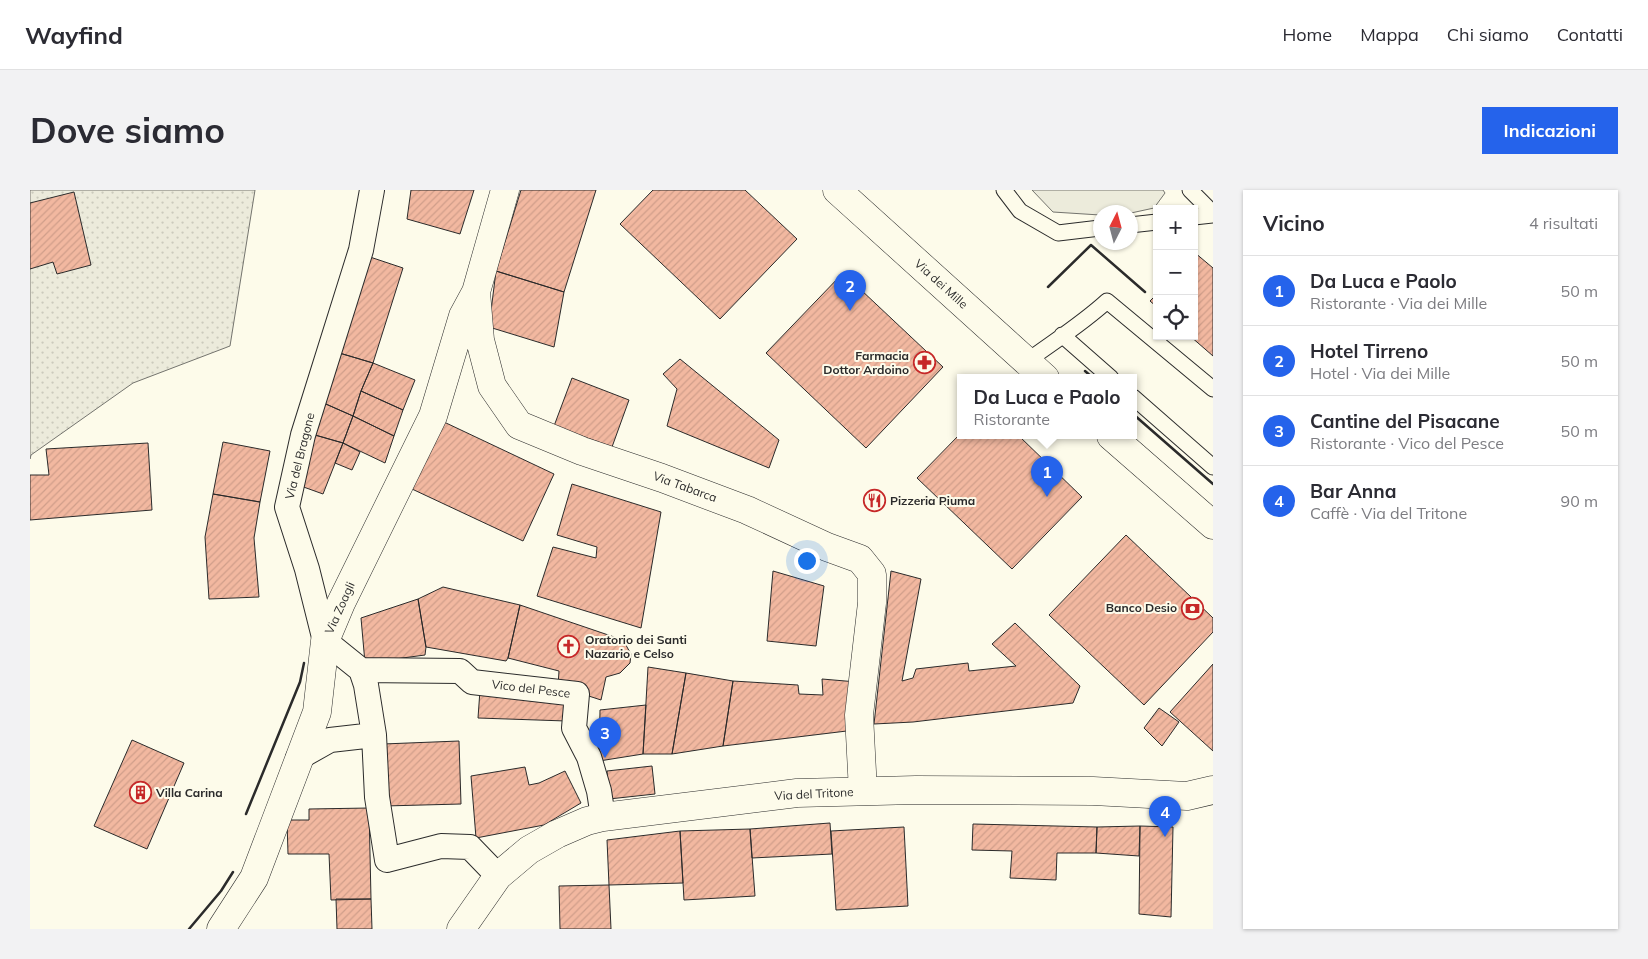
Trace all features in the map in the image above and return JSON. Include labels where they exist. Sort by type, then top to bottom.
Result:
[{"type":"street","name":"Via del Bragone","points":[[325,641],[307,569],[286,507],[303,435],[361,250],[372,190]]},
{"type":"street","name":"Via Tabarca","points":[[505,190],[476,292],[480,340],[492,386],[519,425],[582,451],[662,478],[747,510],[828,547],[860,559],[872,574],[872,603],[860,715],[863,791]]},
{"type":"street","name":"Via dei Mille","points":[[837,190],[1036,370]]},
{"type":"street","name":"Via Zoagli","points":[[220,929],[254,878],[317,712],[325,641],[433,416],[463,316],[476,292]]},
{"type":"street","points":[[1114,439],[1213,525]]},
{"type":"street","points":[[325,641],[361,670],[366,685],[374,735],[377,797],[387,860],[441,846],[470,847],[498,876]]},
{"type":"street","name":"Vico del Pesce","points":[[361,670],[460,671],[472,682],[577,694],[574,728],[589,757],[599,791],[603,817]]},
{"type":"street","points":[[298,758],[330,740],[374,735]]},
{"type":"street","name":"Via del Tritone","points":[[461,929],[498,876],[529,850],[557,834],[587,821],[603,817],[797,793],[863,791],[1093,791],[1187,796],[1213,790]]},
{"type":"lane","points":[[1004,190],[1020,212],[1058,234],[1093,229]]},
{"type":"lane","points":[[1190,190],[1213,214]]},
{"type":"lane","points":[[1198,216],[1213,214]]},
{"type":"lane","points":[[1138,224],[1153,222]]},
{"type":"lane","points":[[1036,370],[1062,335],[1086,320],[1107,301],[1213,389]]},
{"type":"lane","points":[[1062,335],[1107,374]]},
{"type":"lane","points":[[1137,400],[1213,467]]},
{"type":"shaded area","points":[[30,190],[255,190],[230,346],[133,383],[31,455],[30,459]]},
{"type":"shaded area","points":[[1032,190],[1163,190],[1165,193],[1156,205],[1153,205],[1153,208],[1138,211],[1138,205],[1093,205],[1093,215],[1053,212]]},
{"type":"building","points":[[411,190],[474,190],[460,234],[407,219]]},
{"type":"building","points":[[521,190],[596,190],[564,292],[496,271]]},
{"type":"building","points":[[653,190],[745,190],[797,239],[720,319],[620,224]]},
{"type":"building","points":[[74,192],[91,265],[57,274],[53,262],[30,269],[30,203]]},
{"type":"building","points":[[364,255],[403,268],[373,363],[336,352]]},
{"type":"building","points":[[1198,255],[1213,268],[1213,356],[1195,340],[1198,340]]},
{"type":"building","points":[[496,271],[564,292],[554,347],[489,327]]},
{"type":"building","points":[[843,273],[943,367],[866,448],[766,353]]},
{"type":"building","points":[[336,352],[373,363],[353,416],[319,401]]},
{"type":"building","points":[[680,359],[779,440],[769,468],[667,426],[677,389],[663,374]]},
{"type":"building","points":[[373,363],[415,380],[403,410],[361,391]]},
{"type":"building","points":[[572,378],[629,400],[612,447],[554,426]]},
{"type":"building","points":[[361,391],[403,410],[394,436],[353,416]]},
{"type":"building","points":[[319,401],[353,416],[343,443],[308,433]]},
{"type":"building","points":[[353,416],[394,436],[385,463],[343,443]]},
{"type":"building","points":[[444,422],[554,474],[523,541],[412,489]]},
{"type":"building","points":[[308,433],[343,443],[323,494],[298,485]]},
{"type":"building","points":[[957,437],[957,439],[1022,439],[1082,497],[1012,569],[917,478]]},
{"type":"building","points":[[223,442],[270,451],[260,502],[213,494]]},
{"type":"building","points":[[148,443],[152,510],[30,520],[30,475],[49,475],[46,449]]},
{"type":"building","points":[[343,443],[360,452],[352,470],[335,463]]},
{"type":"building","points":[[572,484],[661,512],[641,628],[537,596],[553,547],[596,558],[597,547],[557,535]]},
{"type":"building","points":[[213,494],[260,502],[254,538],[259,597],[209,599],[205,537]]},
{"type":"building","points":[[1126,535],[1213,618],[1213,632],[1144,705],[1049,615]]},
{"type":"building","points":[[773,571],[824,586],[816,646],[767,641]]},
{"type":"building","points":[[891,571],[921,579],[902,681],[913,678],[916,669],[968,663],[969,671],[1016,666],[992,644],[1015,623],[1080,686],[1073,703],[913,722],[874,724]]},
{"type":"building","points":[[443,587],[520,605],[506,661],[426,647],[418,599]]},
{"type":"building","points":[[418,599],[426,647],[425,655],[365,663],[361,618]]},
{"type":"building","name":"Oratorio dei Santi Nazario e Celso","points":[[520,605],[623,640],[631,654],[630,663],[620,673],[606,677],[601,700],[558,686],[559,671],[508,658]]},
{"type":"building","points":[[1213,664],[1213,751],[1170,712]]},
{"type":"building","points":[[648,667],[686,673],[672,754],[643,754]]},
{"type":"building","points":[[686,673],[733,681],[723,746],[672,754]]},
{"type":"building","points":[[822,679],[857,682],[855,730],[723,746],[733,681],[798,685],[799,694],[823,695]]},
{"type":"building","points":[[480,690],[568,696],[566,721],[478,718]]},
{"type":"building","points":[[646,705],[643,754],[599,761],[600,710]]},
{"type":"building","points":[[1159,708],[1179,722],[1162,746],[1144,728]]},
{"type":"building","name":"Villa Carina","points":[[132,740],[184,763],[147,849],[94,826]]},
{"type":"building","points":[[459,741],[461,804],[384,806],[383,744]]},
{"type":"building","points":[[652,766],[655,794],[609,799],[607,771]]},
{"type":"building","points":[[525,767],[529,785],[539,783],[565,771],[581,803],[544,825],[476,838],[471,776]]},
{"type":"building","points":[[369,808],[371,899],[331,900],[329,854],[288,854],[287,820],[309,820],[309,809]]},
{"type":"building","points":[[830,823],[832,854],[752,858],[750,829]]},
{"type":"building","points":[[973,824],[1097,827],[1096,853],[1057,853],[1056,880],[1010,878],[1012,851],[972,850]]},
{"type":"building","points":[[1140,826],[1173,827],[1171,917],[1139,914]]},
{"type":"building","points":[[1140,826],[1139,856],[1096,853],[1097,827]]},
{"type":"building","points":[[904,827],[908,906],[836,910],[831,831]]},
{"type":"building","points":[[750,829],[755,896],[684,900],[680,831]]},
{"type":"building","points":[[680,831],[683,883],[609,885],[607,840]]},
{"type":"building","points":[[609,885],[611,929],[560,929],[559,886]]},
{"type":"building","points":[[336,899],[371,899],[372,929],[337,929]]},
{"type":"wall","points":[[1048,287],[1091,245],[1145,292]]},
{"type":"wall","points":[[1085,371],[1088,374]]},
{"type":"wall","points":[[1137,418],[1213,484]]},
{"type":"wall","points":[[246,814],[300,682],[304,663]]},
{"type":"wall","points":[[189,929],[221,891],[233,872]]},
{"type":"place","name":"Hotel Tirreno","points":[[850,311]]},
{"type":"place","name":"Farmacia Dottor Ardoino","points":[[925,363]]},
{"type":"place","name":"Da Luca e Paolo","points":[[1047,497]]},
{"type":"place","name":"Pizzeria Piuma","points":[[874,501]]},
{"type":"place","name":"Banco Desio","points":[[1193,608]]},
{"type":"place","name":"Oratorio dei Santi Nazario e Celso","points":[[569,647]]},
{"type":"place","name":"Cantine del Pisacane","points":[[605,758]]},
{"type":"place","name":"Villa Carina","points":[[140,793]]},
{"type":"place","name":"Bar Anna","points":[[1165,837]]}]
